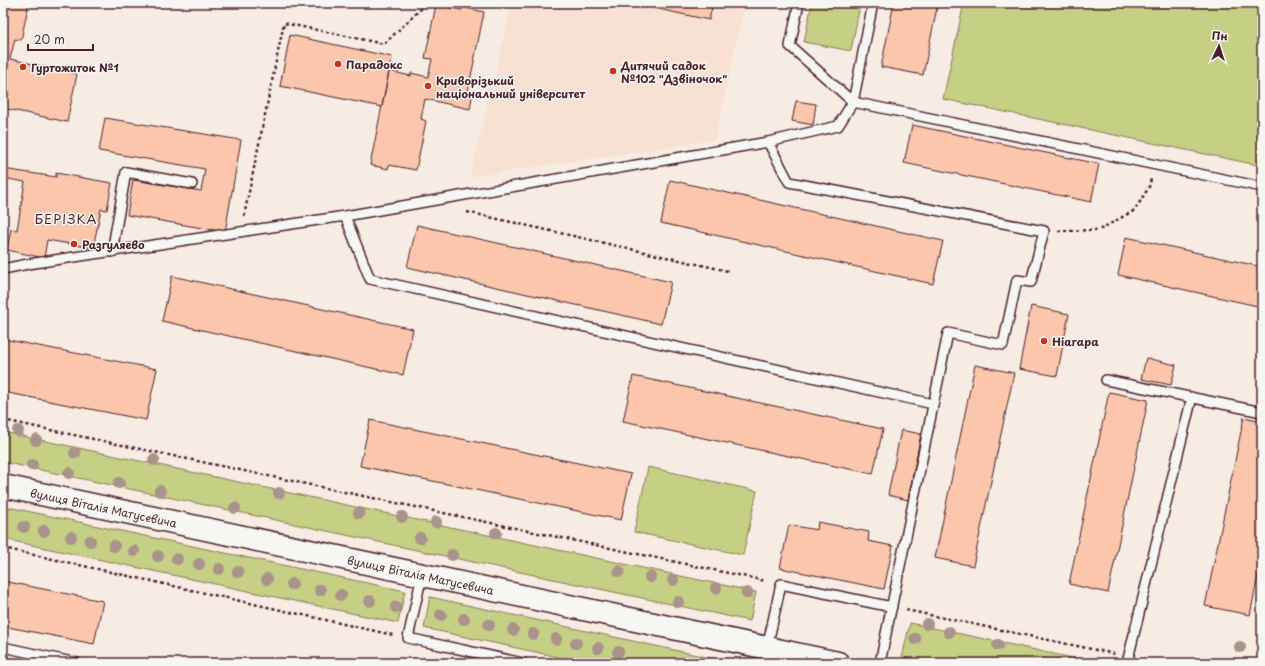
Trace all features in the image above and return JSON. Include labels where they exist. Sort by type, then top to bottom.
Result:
[{"type":"street","name":"вулиця Віталія Матусевича","points":[[3,486],[838,663]]},
{"type":"lane","points":[[799,3],[790,46],[853,102],[1262,187]]},
{"type":"lane","points":[[3,269],[345,216],[768,142],[838,126],[853,102],[874,3]]},
{"type":"lane","points":[[768,142],[790,182],[1044,231],[1031,282],[1017,280],[1003,345],[948,334],[880,663]]},
{"type":"lane","points":[[112,252],[126,172],[192,184]]},
{"type":"lane","points":[[345,216],[370,279],[933,404]]},
{"type":"lane","points":[[1106,380],[1262,412]]},
{"type":"lane","points":[[1128,660],[1192,397]]},
{"type":"lane","points":[[422,575],[408,638],[523,663]]},
{"type":"lane","points":[[767,648],[781,584],[892,607]]},
{"type":"lane","points":[[3,647],[77,663]]},
{"type":"path","points":[[240,232],[284,23],[384,44],[427,3]]},
{"type":"path","points":[[1044,231],[1099,230],[1135,210],[1149,187],[1154,164]]},
{"type":"path","points":[[464,211],[728,270]]},
{"type":"path","points":[[3,420],[781,584]]},
{"type":"path","points":[[3,548],[408,638]]},
{"type":"path","points":[[892,607],[1128,660],[1156,663]]},
{"type":"shaded area","name":"Дитячий садок №102 \"Дзвіночок\"","points":[[512,3],[745,3],[715,140],[470,177]]},
{"type":"green space","points":[[812,3],[851,3],[860,5],[851,51],[804,42]]},
{"type":"green space","points":[[964,3],[1262,3],[1262,166],[943,99]]},
{"type":"green space","points":[[3,432],[756,592],[750,621],[3,462]]},
{"type":"green space","points":[[648,467],[757,491],[743,555],[634,532]]},
{"type":"green space","points":[[3,506],[405,591],[398,623],[3,539]]},
{"type":"green space","points":[[430,597],[734,663],[586,663],[424,628]]},
{"type":"green space","points":[[910,623],[1096,663],[928,663],[902,657]]},
{"type":"building","name":"Гуртожиток №1","points":[[3,3],[29,3],[21,40],[15,39],[10,59],[77,74],[67,122],[3,108]]},
{"type":"building","points":[[631,3],[713,3],[709,20]]},
{"type":"building","points":[[894,3],[938,3],[923,75],[881,67]]},
{"type":"building","name":"Криворізький національний університет","points":[[436,5],[462,10],[462,7],[484,12],[467,96],[472,97],[470,109],[425,99],[421,119],[426,121],[416,170],[389,165],[388,169],[370,165],[389,71],[411,76],[411,73],[428,77],[432,59],[425,58]]},
{"type":"building","name":"Парадокс","points":[[290,35],[392,57],[382,107],[280,86]]},
{"type":"building","points":[[796,101],[816,104],[813,125],[792,121]]},
{"type":"building","points":[[105,118],[241,140],[225,232],[127,215],[133,180],[201,191],[205,169],[99,151]]},
{"type":"building","points":[[912,125],[1099,164],[1091,202],[904,163]]},
{"type":"building","points":[[3,169],[56,177],[56,173],[112,183],[107,210],[101,209],[93,248],[47,240],[44,258],[7,250],[11,229],[17,230],[25,182],[3,178]]},
{"type":"building","points":[[670,180],[943,241],[933,284],[661,223]]},
{"type":"building","points":[[417,225],[671,282],[661,324],[407,267]]},
{"type":"building","points":[[1126,237],[1262,267],[1262,307],[1118,275]]},
{"type":"building","points":[[172,276],[413,329],[403,375],[162,321]]},
{"type":"building","name":"Ніагара","points":[[1031,306],[1069,314],[1057,376],[1019,369]]},
{"type":"building","points":[[3,339],[157,369],[146,420],[3,392]]},
{"type":"building","points":[[1146,358],[1176,365],[1171,385],[1141,379]]},
{"type":"building","points":[[975,365],[1014,373],[973,566],[935,558]]},
{"type":"building","points":[[633,376],[883,429],[873,474],[623,421]]},
{"type":"building","points":[[1109,392],[1148,400],[1108,593],[1069,584]]},
{"type":"building","points":[[1244,417],[1262,421],[1262,556],[1250,615],[1205,606]]},
{"type":"building","points":[[370,420],[631,474],[621,520],[360,466]]},
{"type":"building","points":[[901,430],[921,434],[908,500],[888,495]]},
{"type":"building","points":[[818,522],[869,532],[868,541],[893,546],[884,589],[780,568],[789,525],[817,530]]},
{"type":"building","points":[[3,581],[103,601],[94,644],[3,626]]},
{"type":"place","name":"Парадокс","points":[[338,64]]},
{"type":"place","name":"Гуртожиток №1","points":[[23,67]]},
{"type":"place","name":"Дитячий садок №102 \"Дзвіночок\"","points":[[613,71]]},
{"type":"place","name":"Криворізький національний університет","points":[[428,86]]},
{"type":"place","name":"Разгуляево","points":[[74,244]]},
{"type":"place","name":"Ніагара","points":[[1044,341]]},
{"type":"district","name":"БЕРІЗКА","points":[[66,218]]}]
